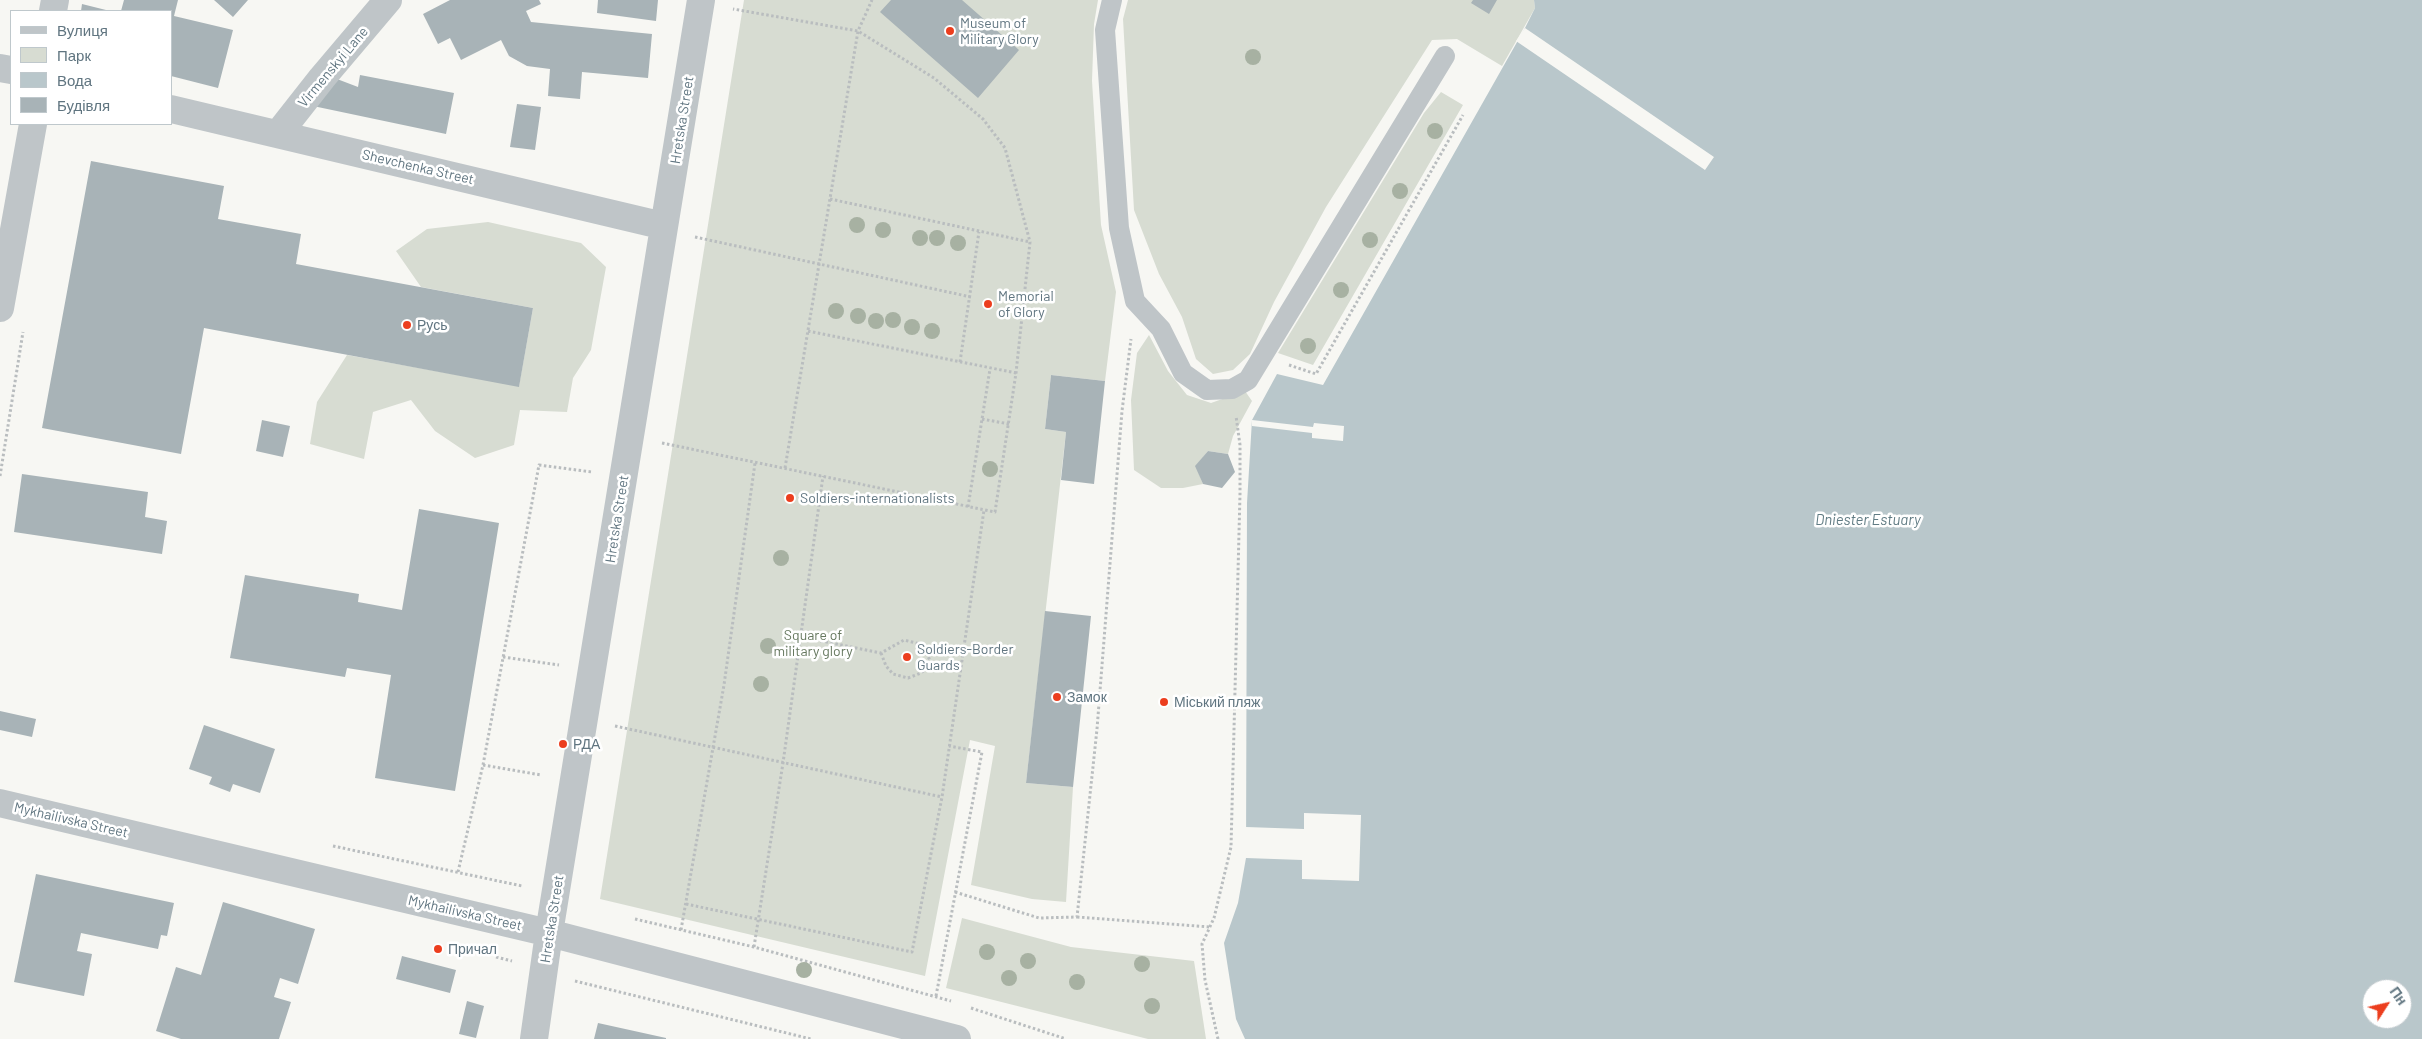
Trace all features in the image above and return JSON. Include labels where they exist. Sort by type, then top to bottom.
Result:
[{"type":"street","name":"Virmenskyi Lane","points":[[278,134],[322,78],[388,0]]},
{"type":"street","name":"Hretska Street","points":[[534,1039],[549,933],[664,226],[713,4]]},
{"type":"street","name":"Shevchenka Street","points":[[172,109],[664,226]]},
{"type":"street","points":[[0,308],[33,125]]},
{"type":"street","name":"Mykhailivska Street","points":[[0,803],[549,933],[957,1039]]},
{"type":"lane","points":[[1112,0],[1105,30],[1119,228],[1136,301],[1161,329],[1183,373],[1207,390],[1232,389],[1248,380],[1445,56]]},
{"type":"path","points":[[785,468],[858,31],[872,0]]},
{"type":"path","points":[[658,442],[995,512],[1016,373],[1030,242],[1005,148],[983,119],[934,78],[858,31],[713,4]]},
{"type":"path","points":[[1262,357],[1316,374],[1463,115]]},
{"type":"path","points":[[830,199],[1030,242]]},
{"type":"path","points":[[960,362],[979,232]]},
{"type":"path","points":[[690,236],[971,297]]},
{"type":"path","points":[[1077,917],[1097,729],[1122,411],[1136,301]]},
{"type":"path","points":[[808,331],[1016,373]]},
{"type":"path","points":[[968,507],[990,368]]},
{"type":"path","points":[[1218,1039],[1205,980],[1202,944],[1214,918],[1231,846],[1240,494],[1240,445],[1232,389]]},
{"type":"path","points":[[982,419],[1009,424]]},
{"type":"path","points":[[681,930],[713,748],[756,462]]},
{"type":"path","points":[[458,872],[483,764],[539,465],[595,472]]},
{"type":"path","points":[[754,947],[783,763],[823,476]]},
{"type":"path","points":[[686,904],[912,952],[942,797],[984,510]]},
{"type":"path","points":[[801,637],[881,653],[904,640],[920,644],[932,663],[961,667]]},
{"type":"path","points":[[881,653],[886,666],[893,674],[908,678],[921,673],[932,663]]},
{"type":"path","points":[[503,657],[561,666]]},
{"type":"path","points":[[614,726],[942,797]]},
{"type":"path","points":[[936,996],[982,752],[949,746]]},
{"type":"path","points":[[483,764],[542,776]]},
{"type":"path","points":[[955,892],[1039,918],[1077,917],[1210,927]]},
{"type":"path","points":[[633,919],[754,947],[958,1003]]},
{"type":"path","points":[[512,961],[586,984],[811,1039]]},
{"type":"path","points":[[967,1006],[1066,1039]]},
{"type":"green space","name":"Square of military glory","points":[[744,0],[1098,0],[1094,24],[1092,81],[1101,225],[1116,292],[1105,381],[1051,375],[1045,429],[1066,432],[1026,783],[1073,787],[1066,902],[1032,899],[971,885],[995,746],[970,740],[925,976],[600,899]]},
{"type":"green space","points":[[1128,0],[1534,0],[1535,8],[1502,66],[1457,39],[1432,40],[1326,207],[1274,302],[1250,354],[1233,370],[1213,374],[1196,359],[1182,317],[1159,274],[1134,210],[1123,19]]},
{"type":"green space","points":[[1441,92],[1463,105],[1313,365],[1278,353],[1424,113]]},
{"type":"green space","points":[[488,222],[581,243],[606,267],[591,350],[573,378],[567,412],[520,410],[514,445],[475,458],[435,431],[411,400],[373,412],[364,459],[310,444],[317,402],[347,355],[519,386],[533,308],[421,287],[396,251],[427,229]]},
{"type":"green space","points":[[1149,335],[1168,371],[1187,395],[1211,403],[1245,391],[1252,401],[1233,436],[1228,454],[1208,451],[1196,466],[1203,484],[1183,488],[1161,488],[1134,470],[1131,400],[1137,353]]},
{"type":"green space","points":[[962,918],[1071,947],[1194,961],[1206,1039],[1148,1039],[946,988]]},
{"type":"water","name":"Dniester Estuary","points":[[1534,0],[2422,0],[2422,1039],[1245,1039],[1236,1019],[1224,943],[1238,903],[1246,858],[1247,503],[1252,420],[1277,374],[1323,385],[1535,8]]},
{"type":"pier","points":[[1525,28],[1714,157],[1705,170],[1516,41]]},
{"type":"pier","points":[[1252,420],[1313,427],[1314,423],[1344,426],[1343,441],[1312,438],[1312,433],[1252,426]]},
{"type":"pier","points":[[1304,813],[1361,815],[1359,881],[1302,879],[1302,860],[1246,858],[1246,827],[1304,829]]},
{"type":"building","points":[[124,0],[178,0],[174,16],[233,30],[218,88],[172,76],[172,10],[121,10]]},
{"type":"building","points":[[214,0],[248,0],[233,17]]},
{"type":"building","points":[[450,0],[539,0],[541,4],[526,11],[531,22],[652,34],[648,78],[582,72],[580,99],[548,96],[550,69],[527,66],[509,56],[501,40],[461,60],[450,38],[438,44],[423,14]]},
{"type":"building","points":[[598,0],[658,0],[656,21],[597,13]]},
{"type":"building","name":"Museum of Military Glory","points":[[891,0],[962,0],[1019,50],[978,98],[880,12]]},
{"type":"building","points":[[1473,0],[1497,0],[1489,14],[1471,3]]},
{"type":"building","points":[[82,4],[106,10],[81,10]]},
{"type":"building","points":[[360,75],[454,93],[446,134],[313,106],[337,79],[358,87]]},
{"type":"building","points":[[517,104],[541,107],[535,150],[510,147]]},
{"type":"building","points":[[91,161],[224,186],[218,219],[301,234],[296,264],[533,308],[519,387],[204,328],[181,454],[42,428]]},
{"type":"building","points":[[1051,375],[1105,381],[1094,484],[1061,480],[1066,432],[1045,429]]},
{"type":"building","points":[[262,420],[290,426],[283,457],[256,451]]},
{"type":"building","points":[[1208,451],[1228,454],[1235,472],[1222,488],[1203,484],[1195,466]]},
{"type":"building","points":[[22,474],[148,492],[145,517],[167,521],[162,554],[14,532]]},
{"type":"building","points":[[419,509],[499,523],[455,791],[375,778],[391,675],[347,668],[345,677],[230,658],[245,575],[359,594],[358,602],[402,610]]},
{"type":"building","points":[[1045,611],[1091,616],[1073,787],[1026,783]]},
{"type":"building","points":[[0,711],[36,719],[32,737],[0,730]]},
{"type":"building","points":[[204,725],[275,749],[260,793],[233,784],[230,792],[209,784],[212,777],[189,769]]},
{"type":"building","points":[[36,874],[174,903],[167,936],[161,935],[158,949],[81,933],[77,951],[92,954],[84,996],[14,982]]},
{"type":"building","points":[[223,902],[315,929],[298,984],[280,978],[274,997],[291,1002],[279,1039],[181,1039],[156,1031],[176,967],[201,975]]},
{"type":"building","points":[[402,956],[456,970],[450,993],[396,979]]},
{"type":"building","points":[[467,1001],[484,1006],[476,1038],[459,1034]]},
{"type":"building","points":[[598,1023],[666,1038],[666,1039],[594,1039]]},
{"type":"place","name":"Museum of Military Glory","points":[[950,31]]},
{"type":"place","name":"Memorial of Glory","points":[[988,304]]},
{"type":"place","name":"Русь","points":[[407,325]]},
{"type":"place","name":"Soldiers-internationalists","points":[[790,498]]},
{"type":"place","name":"Soldiers-Border Guards","points":[[907,657]]},
{"type":"place","name":"Замок","points":[[1057,697]]},
{"type":"place","name":"Міський пляж","points":[[1164,702]]},
{"type":"place","name":"РДА","points":[[563,744]]},
{"type":"place","name":"Причал","points":[[438,949]]}]
